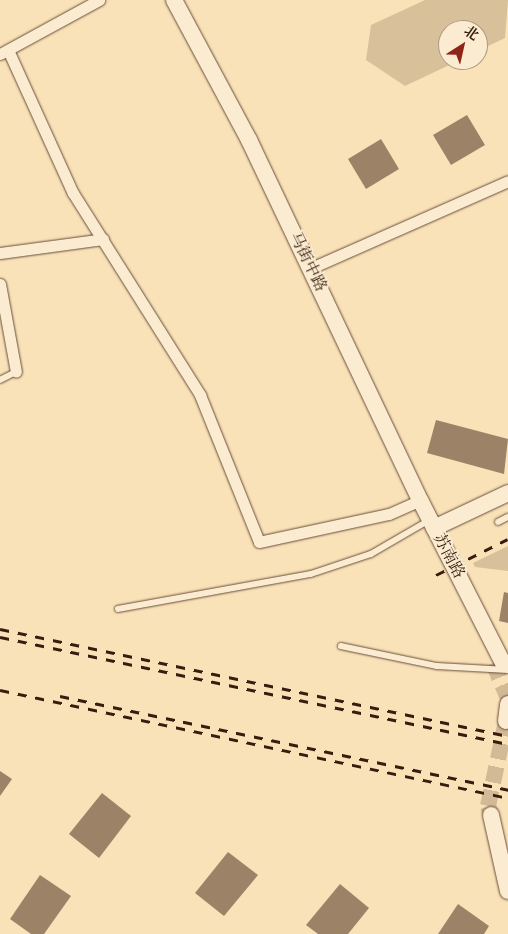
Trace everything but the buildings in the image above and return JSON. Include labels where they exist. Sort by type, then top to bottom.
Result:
[{"type":"street","points":[[99,0],[4,52],[73,193],[200,395],[259,542],[389,514],[420,500]]},
{"type":"street","name":"马街中路","points":[[174,0],[245,132],[432,524]]},
{"type":"street","points":[[311,268],[508,181]]},
{"type":"street","points":[[0,253],[103,239]]},
{"type":"street","points":[[0,284],[16,372]]},
{"type":"street","points":[[432,524],[508,493]]},
{"type":"street","name":"苏南路","points":[[432,524],[501,665]]},
{"type":"street","points":[[506,721],[508,704]]},
{"type":"street","points":[[491,815],[508,891]]},
{"type":"lane","points":[[0,380],[16,372]]},
{"type":"lane","points":[[498,522],[508,517]]},
{"type":"lane","points":[[118,608],[311,574],[372,554],[432,524]]},
{"type":"lane","points":[[341,646],[437,666],[501,665]]},
{"type":"shaded area","points":[[425,0],[508,0],[505,38],[488,46],[488,20],[438,20],[439,70],[405,86],[366,60],[371,25]]},
{"type":"shaded area","points":[[508,546],[508,571],[475,567],[473,563]]},
{"type":"tunnel","points":[[493,663],[508,698]]},
{"type":"tunnel","points":[[491,815],[488,806],[506,721]]},
{"type":"railway","points":[[436,575],[508,539]]},
{"type":"railway","points":[[0,629],[508,736]]},
{"type":"railway","points":[[0,637],[508,744]]},
{"type":"railway","points":[[0,690],[508,798]]},
{"type":"railway","points":[[60,696],[508,790]]}]
